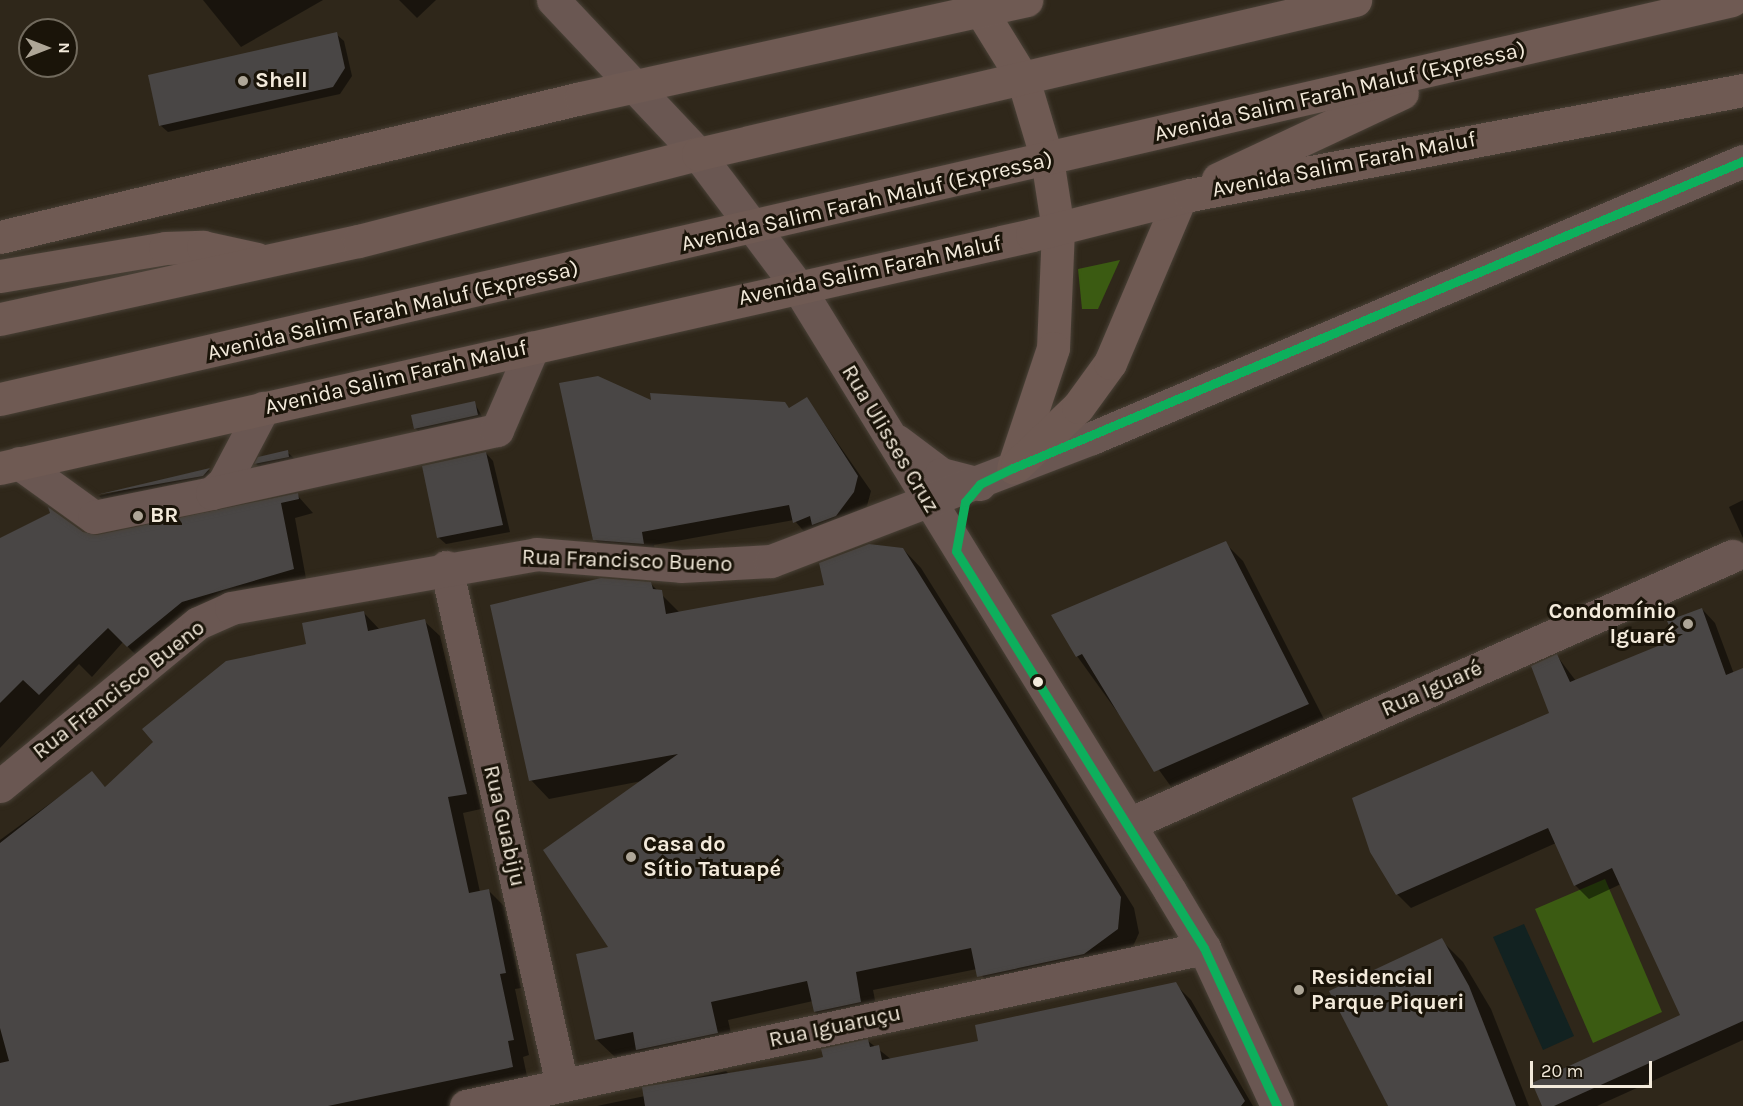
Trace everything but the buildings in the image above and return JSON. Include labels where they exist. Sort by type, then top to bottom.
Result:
[{"type":"highway","points":[[0,237],[581,98],[639,90],[1026,0]]},
{"type":"highway","points":[[0,319],[264,262],[698,154],[1355,0]]},
{"type":"highway","name":"Avenida Salim Farah Maluf (Expressa)","points":[[0,399],[758,228],[1732,0]]},
{"type":"highway","points":[[981,11],[1023,79],[1047,159],[1058,229],[1053,348],[1013,468]]},
{"type":"highway","points":[[1013,468],[1078,407],[1110,363],[1185,196],[1284,144],[1466,64]]},
{"type":"highway","name":"Avenida Salim Farah Maluf","points":[[10,465],[1058,229],[1185,196],[1743,90]]},
{"type":"highway","points":[[0,276],[165,249],[204,247],[264,262]]},
{"type":"street","name":"Rua Ulisses Cruz","points":[[564,4],[698,154],[758,228],[798,287],[956,551],[1131,823],[1204,948],[1278,1106]]},
{"type":"street","name":"Rua Francisco Bueno","points":[[0,786],[198,623],[231,608],[446,567],[536,554],[730,567],[771,561],[980,484],[1013,468],[1743,160]]},
{"type":"street","points":[[10,465],[94,517],[497,430],[533,346]]},
{"type":"street","points":[[212,493],[224,482],[263,408]]},
{"type":"street","points":[[888,436],[941,474],[980,484],[964,502],[956,551]]},
{"type":"street","name":"Rua Iguaré","points":[[1131,823],[1732,556]]},
{"type":"street","name":"Rua Guabiju","points":[[446,567],[562,1086]]},
{"type":"street","name":"Rua Iguaruçu","points":[[466,1106],[1204,948]]},
{"type":"green space","points":[[1120,260],[1098,309],[1082,309],[1078,269]]},
{"type":"green space","points":[[1605,879],[1662,1012],[1593,1043],[1535,909]]},
{"type":"shaded area","points":[[1524,924],[1574,1036],[1543,1050],[1493,937]]},
{"type":"transit line","points":[[1277,1106],[1204,948],[956,551],[965,502],[980,484],[1013,468],[1743,161]]},
{"type":"place","name":"Shell","points":[[243,81]]},
{"type":"place","name":"BR","points":[[138,516]]},
{"type":"place","name":"Condomínio Iguaré","points":[[1688,624]]},
{"type":"place","name":"Casa do Sítio Tatuapé","points":[[631,857]]},
{"type":"place","name":"Residencial Parque Piqueri","points":[[1299,990]]}]
